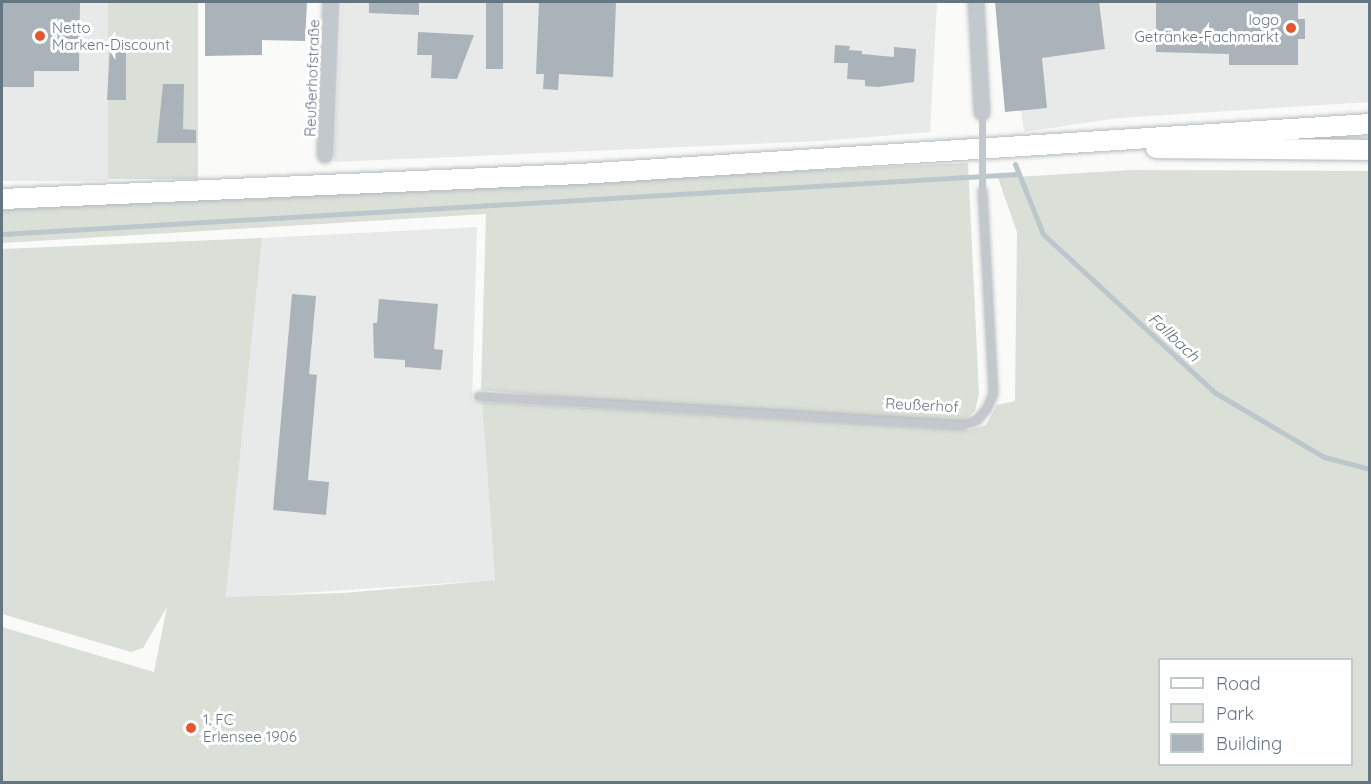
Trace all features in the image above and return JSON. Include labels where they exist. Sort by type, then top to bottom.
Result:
[{"type":"main road","points":[[2,199],[580,174],[1370,124]]},
{"type":"main road","points":[[1026,145],[1370,150]]},
{"type":"street","name":"Reußerhofstraße","points":[[326,155],[331,2]]},
{"type":"street","name":"Reußerhof","points":[[976,2],[982,112]]},
{"type":"lane","name":"Reußerhof","points":[[478,396],[962,425],[976,420],[986,409],[993,393],[982,190],[982,112]]},
{"type":"shaded area","points":[[2,2],[108,2],[108,181],[2,181]]},
{"type":"shaded area","points":[[342,2],[937,2],[930,132],[822,141],[334,162]]},
{"type":"shaded area","points":[[1006,2],[1369,2],[1369,102],[1118,118],[1024,132]]},
{"type":"shaded area","points":[[477,227],[472,400],[482,402],[495,580],[226,598],[262,238]]},
{"type":"green space","points":[[108,2],[198,2],[198,179],[108,179]]},
{"type":"green space","points":[[968,163],[979,394],[975,411],[962,422],[672,407],[481,390],[486,214],[2,243],[2,210],[188,198]]},
{"type":"green space","points":[[1131,170],[1369,171],[1369,782],[2,782],[2,627],[154,672],[167,607],[143,648],[131,652],[2,614],[2,249],[262,238],[226,597],[344,593],[495,580],[482,402],[969,430],[986,425],[997,405],[1015,401],[1017,232],[998,178]]},
{"type":"building","name":"Netto Marken-Discount","points":[[2,2],[80,2],[79,71],[34,71],[34,87],[2,87]]},
{"type":"building","points":[[307,2],[305,41],[262,40],[262,55],[205,56],[205,3]]},
{"type":"building","points":[[369,2],[419,2],[419,15],[369,13]]},
{"type":"building","points":[[486,2],[503,2],[503,69],[486,69]]},
{"type":"building","points":[[539,2],[616,2],[613,77],[559,74],[558,90],[543,89],[544,74],[536,74]]},
{"type":"building","points":[[995,2],[1099,2],[1105,49],[1042,58],[1047,108],[1005,112]]},
{"type":"building","points":[[1156,2],[1298,2],[1298,19],[1305,19],[1305,39],[1298,39],[1298,65],[1229,65],[1229,54],[1156,52]]},
{"type":"building","points":[[418,32],[474,35],[457,79],[431,78],[432,55],[417,55]]},
{"type":"building","points":[[835,45],[850,46],[849,50],[862,51],[862,54],[894,57],[894,47],[916,49],[914,82],[878,87],[865,86],[865,80],[847,79],[848,63],[834,63]]},
{"type":"building","points":[[110,48],[126,49],[126,100],[107,100]]},
{"type":"building","points":[[163,84],[184,84],[183,129],[196,130],[196,143],[157,143]]},
{"type":"building","points":[[292,294],[316,296],[309,374],[317,375],[308,480],[329,482],[326,515],[273,510]]},
{"type":"building","points":[[379,299],[438,304],[434,349],[443,350],[441,370],[405,367],[405,360],[374,358],[373,323],[377,323]]},
{"type":"waterway","name":"Fallbach","points":[[1015,164],[1043,234],[1214,392],[1324,457],[1370,469]]},
{"type":"waterway","points":[[2,234],[1017,174]]},
{"type":"place","name":"logo Getränke-Fachmarkt","points":[[1291,28]]},
{"type":"place","name":"Netto Marken-Discount","points":[[40,36]]},
{"type":"place","name":"1. FC Erlensee 1906","points":[[191,728]]}]
